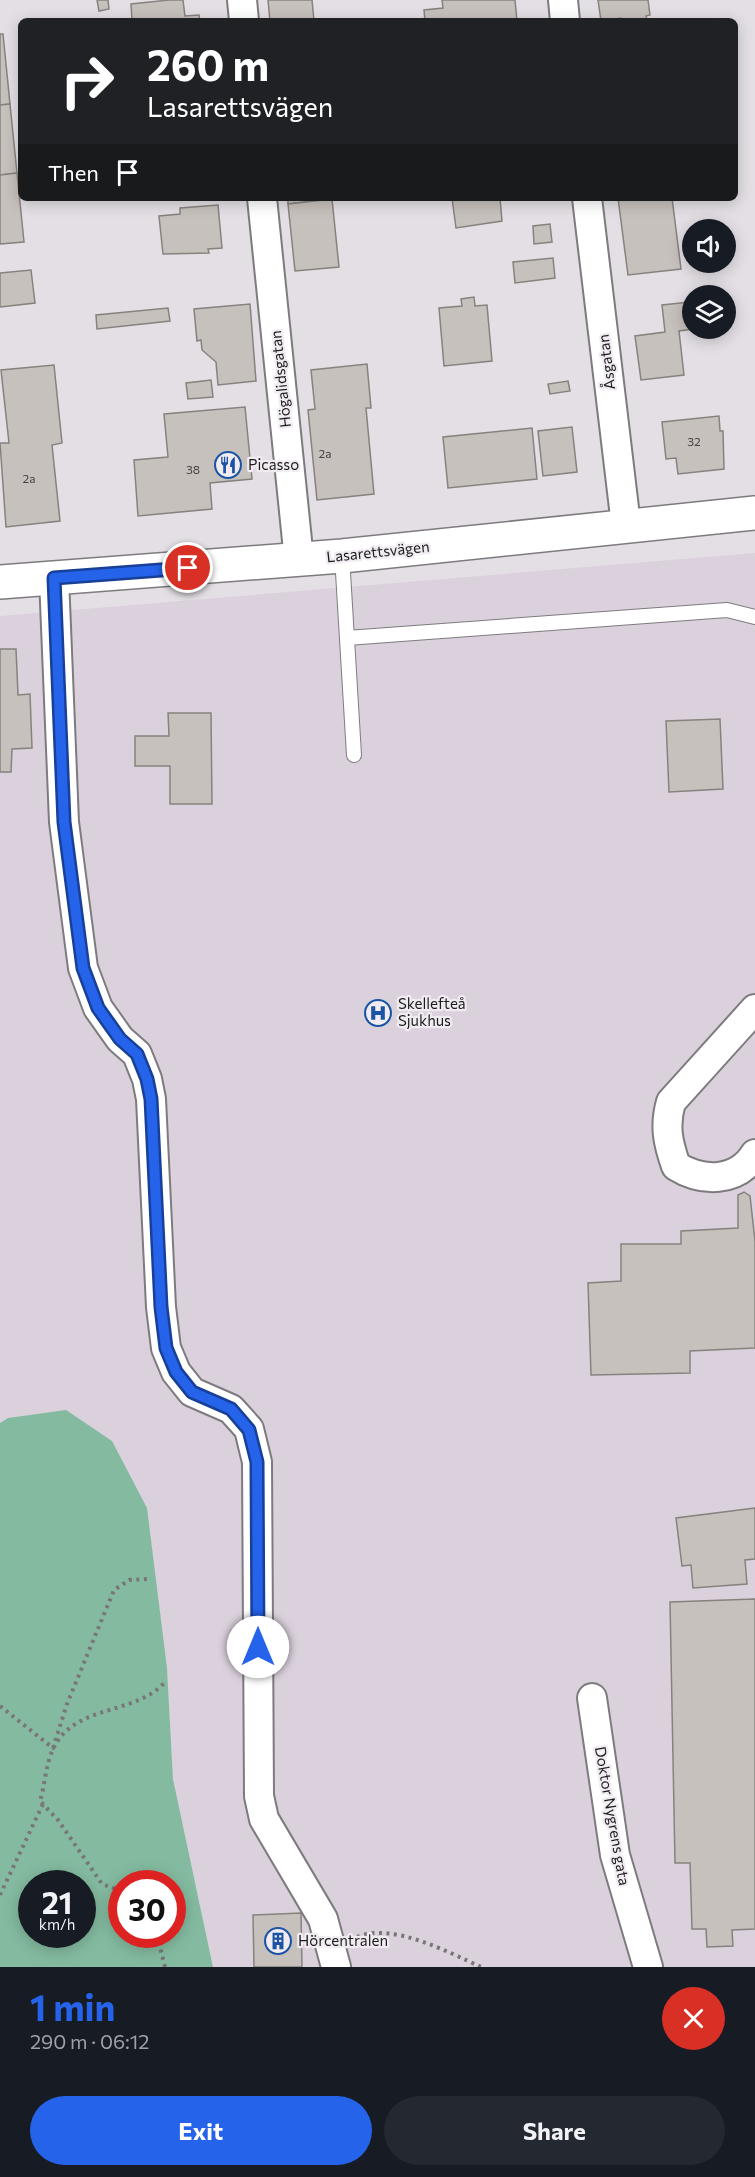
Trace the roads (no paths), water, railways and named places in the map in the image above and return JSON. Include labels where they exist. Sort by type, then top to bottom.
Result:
[{"type":"main road","name":"Lasarettsvägen","points":[[0,582],[299,560],[755,513]]},
{"type":"street","points":[[242,0],[244,18]]},
{"type":"street","points":[[563,0],[565,18]]},
{"type":"street","name":"Högalidsgatan","points":[[262,201],[299,560]]},
{"type":"street","name":"Åsgatan","points":[[587,201],[626,525]]},
{"type":"street","points":[[54,578],[64,822],[83,968],[98,1008],[120,1039],[137,1054],[147,1079],[151,1099],[161,1307],[166,1348],[176,1372],[192,1392],[231,1409],[249,1430],[257,1462],[259,1796],[264,1819],[322,1919],[334,1958]]},
{"type":"street","points":[[755,1009],[671,1102],[665,1120],[668,1141],[676,1166],[701,1178],[723,1176],[747,1168],[755,1154]]},
{"type":"street","name":"Doktor Nygrens gata","points":[[592,1698],[615,1855],[648,1967]]},
{"type":"lane","points":[[342,556],[354,755]]},
{"type":"lane","points":[[347,638],[727,610],[755,616]]},
{"type":"place","name":"Picasso","points":[[228,465]]},
{"type":"place","name":"Skellefteå Sjukhus","points":[[378,1013]]},
{"type":"place","name":"Hörcentralen","points":[[278,1941]]}]
